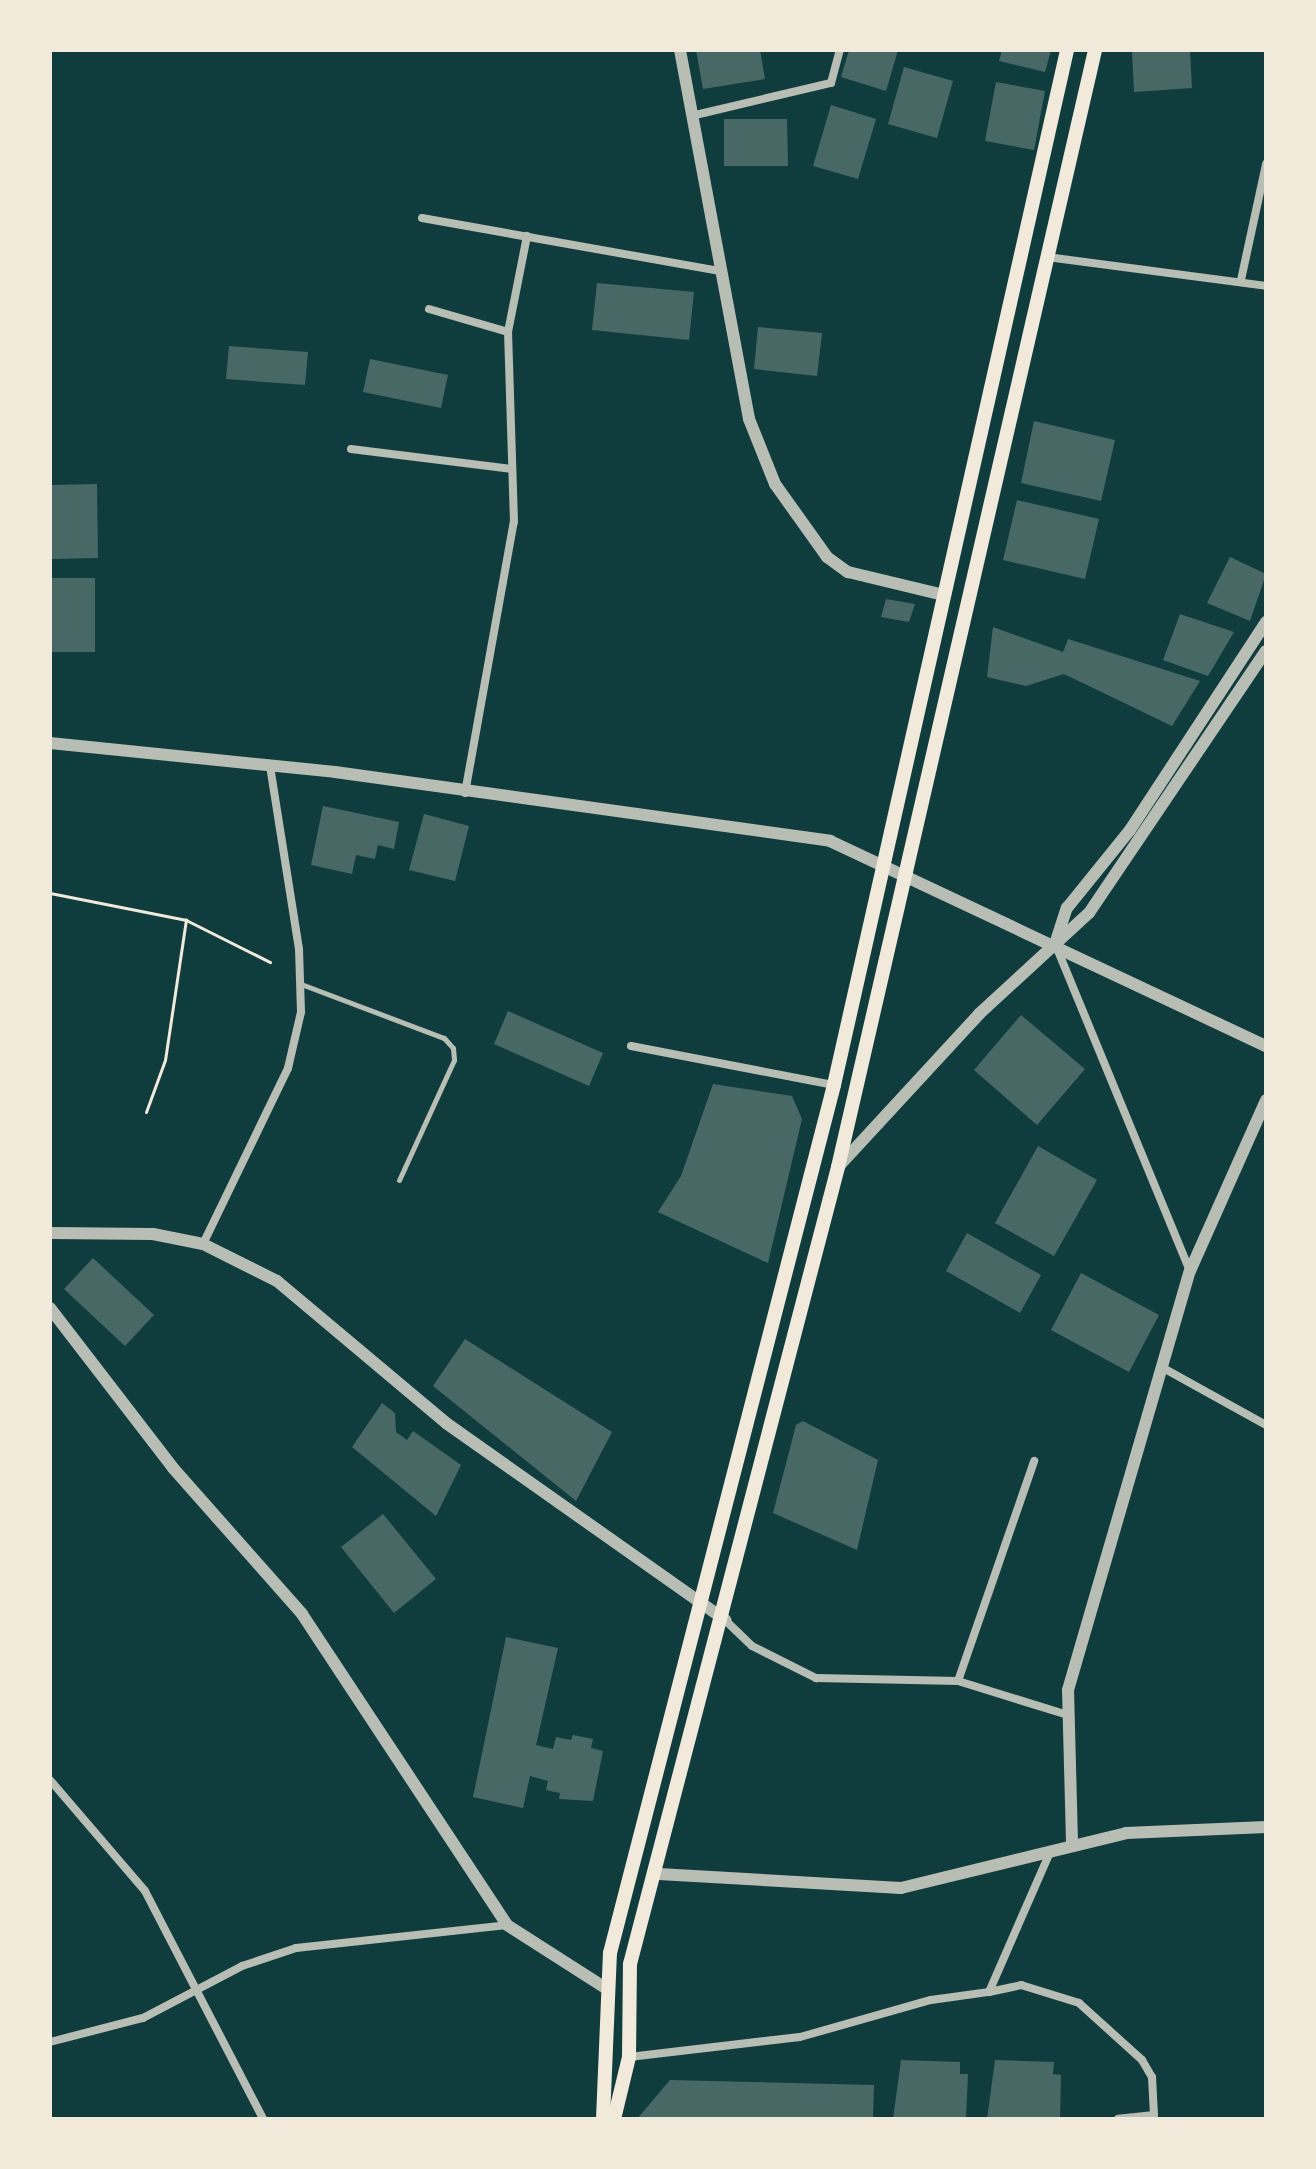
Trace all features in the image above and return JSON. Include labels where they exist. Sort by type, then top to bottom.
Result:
[{"type":"main road","points":[[603,2119],[604,1987],[699,1600],[834,1085],[1067,50]]},
{"type":"main road","points":[[614,2119],[629,2057],[630,1964],[659,1874],[838,1167],[1095,50]]},
{"type":"street","points":[[680,50],[749,419],[775,484],[804,528],[848,572],[944,595]]},
{"type":"street","points":[[691,116],[831,83],[840,50]]},
{"type":"street","points":[[1241,280],[1266,164]]},
{"type":"street","points":[[422,218],[720,271]]},
{"type":"street","points":[[465,793],[514,522],[508,332],[527,236]]},
{"type":"street","points":[[1047,257],[1241,280],[1266,286]]},
{"type":"street","points":[[429,309],[508,332]]},
{"type":"street","points":[[351,449],[511,469]]},
{"type":"street","points":[[1190,1271],[1055,944],[1067,908],[1130,830],[1266,622]]},
{"type":"street","points":[[838,1167],[979,1014],[1089,913],[1126,863],[1266,651]]},
{"type":"street","points":[[50,743],[270,765],[830,841],[883,861],[1266,1046]]},
{"type":"street","points":[[203,1244],[288,1068],[301,984],[270,765]]},
{"type":"street","points":[[631,1046],[834,1085]]},
{"type":"street","points":[[1072,1842],[1068,1715],[1071,1678],[1165,1369],[1190,1271],[1266,1100]]},
{"type":"street","points":[[50,1233],[153,1234],[203,1244],[314,1306],[446,1423],[699,1600],[752,1646],[816,1678],[958,1681],[1068,1715]]},
{"type":"street","points":[[50,1308],[173,1468],[302,1614],[507,1925],[604,1987]]},
{"type":"street","points":[[1165,1369],[1266,1425]]},
{"type":"street","points":[[958,1681],[1034,1461]]},
{"type":"street","points":[[50,1780],[145,1891],[193,1994],[263,2119]]},
{"type":"street","points":[[659,1874],[901,1888],[1052,1850],[1072,1842],[1266,1827]]},
{"type":"street","points":[[989,1992],[1052,1850]]},
{"type":"street","points":[[50,2042],[143,2018],[296,1948],[507,1925]]},
{"type":"street","points":[[629,2057],[800,2037],[931,2000],[1021,1985],[1079,2003],[1150,2070],[1155,2117],[1118,2119]]},
{"type":"lane","points":[[301,984],[444,1038],[453,1048],[454,1060],[399,1180]]},
{"type":"path","points":[[50,893],[186,920],[270,962]]},
{"type":"path","points":[[146,1112],[165,1060],[186,920]]},
{"type":"building","points":[[696,50],[760,50],[765,79],[703,89]]},
{"type":"building","points":[[849,50],[898,50],[886,91],[841,77]]},
{"type":"building","points":[[1002,50],[1051,50],[1045,72],[999,61]]},
{"type":"building","points":[[1132,50],[1190,50],[1192,88],[1134,92]]},
{"type":"building","points":[[904,67],[953,81],[937,138],[888,124]]},
{"type":"building","points":[[996,82],[1045,91],[1034,150],[985,141]]},
{"type":"building","points":[[831,105],[876,119],[858,179],[813,166]]},
{"type":"building","points":[[724,119],[787,119],[788,166],[724,166]]},
{"type":"building","points":[[597,283],[694,292],[689,340],[592,330]]},
{"type":"building","points":[[758,327],[822,333],[817,376],[754,369]]},
{"type":"building","points":[[229,346],[308,352],[305,385],[226,379]]},
{"type":"building","points":[[370,359],[448,375],[441,408],[363,392]]},
{"type":"building","points":[[1034,421],[1115,440],[1101,501],[1021,483]]},
{"type":"building","points":[[97,484],[98,558],[50,559],[50,485]]},
{"type":"building","points":[[1017,500],[1099,519],[1085,579],[1003,560]]},
{"type":"building","points":[[1230,557],[1266,574],[1250,621],[1207,603]]},
{"type":"building","points":[[50,578],[95,578],[95,652],[50,652]]},
{"type":"building","points":[[886,599],[915,604],[909,622],[881,617]]},
{"type":"building","points":[[1180,614],[1234,632],[1208,676],[1163,660]]},
{"type":"building","points":[[993,627],[1063,652],[1068,639],[1200,681],[1172,726],[1064,674],[1026,686],[987,677]]},
{"type":"building","points":[[323,806],[399,822],[394,849],[378,845],[375,859],[356,855],[352,874],[311,865]]},
{"type":"building","points":[[424,814],[469,826],[455,881],[409,870]]},
{"type":"building","points":[[508,1011],[603,1053],[589,1086],[494,1044]]},
{"type":"building","points":[[1021,1015],[1085,1069],[1037,1125],[974,1070]]},
{"type":"building","points":[[713,1084],[792,1096],[802,1119],[768,1263],[658,1212],[681,1176]]},
{"type":"building","points":[[1038,1146],[1097,1180],[1054,1256],[995,1223]]},
{"type":"building","points":[[967,1233],[1041,1275],[1020,1313],[946,1271]]},
{"type":"building","points":[[93,1258],[154,1315],[125,1346],[64,1289]]},
{"type":"building","points":[[1081,1273],[1159,1315],[1129,1372],[1051,1330]]},
{"type":"building","points":[[465,1339],[612,1432],[576,1501],[433,1386]]},
{"type":"building","points":[[382,1403],[395,1413],[396,1432],[407,1440],[413,1431],[461,1465],[436,1516],[352,1447]]},
{"type":"building","points":[[803,1421],[878,1460],[857,1550],[773,1513],[796,1425]]},
{"type":"building","points":[[383,1514],[436,1579],[394,1613],[341,1547]]},
{"type":"building","points":[[506,1637],[558,1648],[536,1745],[553,1749],[556,1737],[571,1740],[573,1735],[593,1739],[591,1748],[603,1751],[593,1801],[559,1799],[560,1793],[546,1790],[548,1781],[530,1776],[523,1808],[473,1797]]},
{"type":"building","points":[[901,2060],[960,2062],[960,2074],[968,2074],[966,2119],[893,2119]]},
{"type":"building","points":[[995,2060],[1054,2062],[1053,2074],[1061,2075],[1060,2119],[987,2119]]},
{"type":"building","points":[[670,2080],[874,2085],[873,2119],[637,2119]]}]
